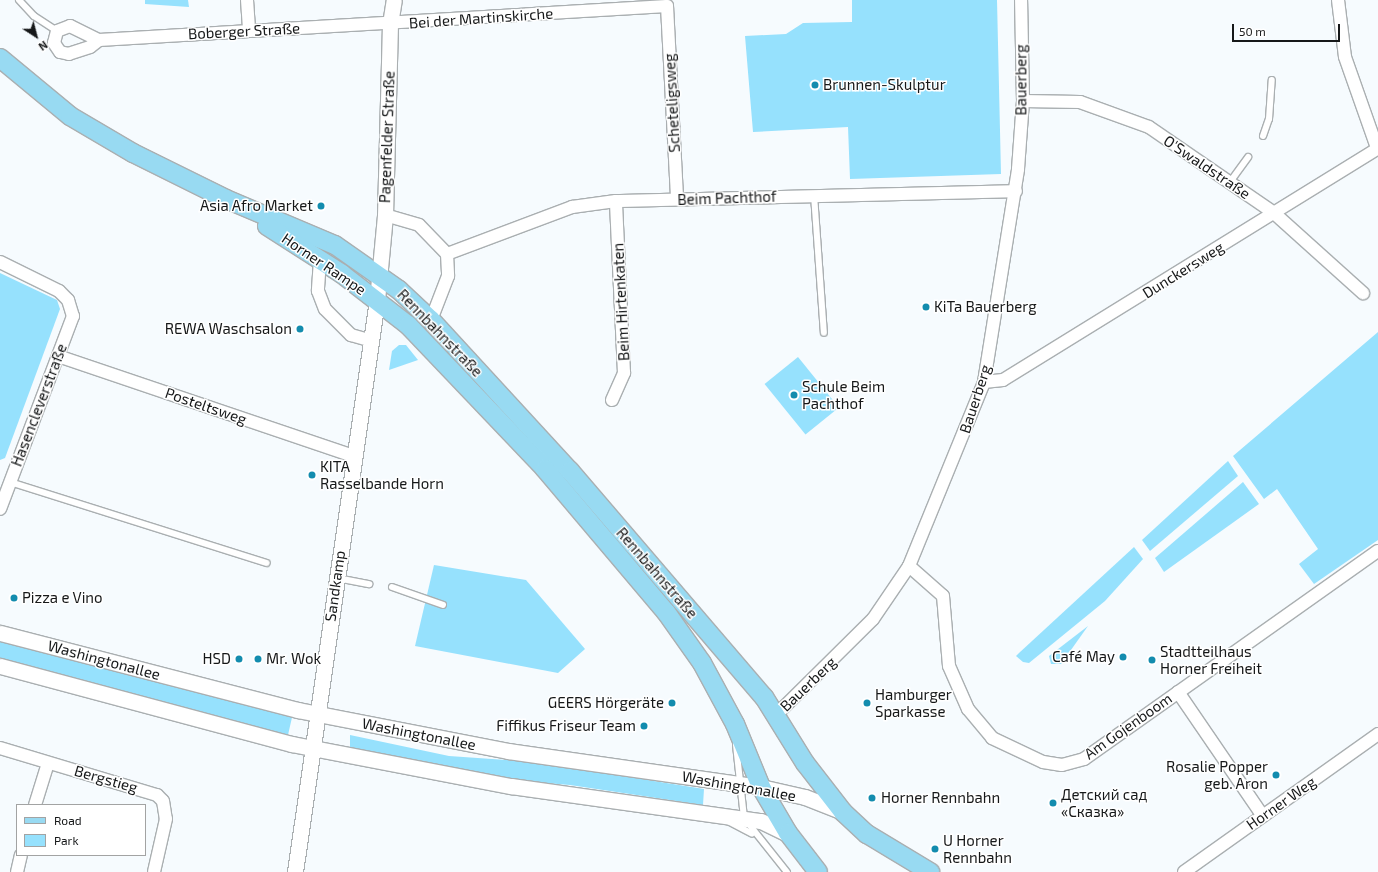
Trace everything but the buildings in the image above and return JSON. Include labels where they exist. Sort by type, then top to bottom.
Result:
[{"type":"main road","name":"Horner Rampe","points":[[0,58],[21,77],[70,116],[133,153],[226,199],[335,246],[380,274]]},
{"type":"main road","name":"Horner Rampe","points":[[226,199],[320,260],[377,300]]},
{"type":"main road","name":"Rennbahnstraße","points":[[380,274],[431,320],[570,471],[777,714],[805,763],[843,812],[867,834],[930,872]]},
{"type":"main road","name":"Rennbahnstraße","points":[[377,300],[421,336],[513,433],[666,612],[702,663],[735,724],[762,788],[789,834],[818,872]]},
{"type":"street","points":[[247,0],[249,31]]},
{"type":"street","name":"Pagenfelder Straße","points":[[380,274],[385,215],[390,24],[394,0]]},
{"type":"street","name":"Bauerberg","points":[[777,714],[873,619],[909,566],[984,382],[1016,191],[1023,100],[1021,0]]},
{"type":"street","points":[[1338,0],[1345,57],[1378,148]]},
{"type":"street","name":"Bei der Martinskirche","points":[[390,24],[667,6]]},
{"type":"street","name":"Scheteligsweg","points":[[667,6],[676,199]]},
{"type":"street","name":"Boberger Straße","points":[[99,40],[90,47],[69,54],[60,52],[54,43],[57,31],[70,26],[99,40],[390,24]]},
{"type":"street","name":"O'Swaldstraße","points":[[1023,100],[1080,102],[1149,127],[1274,213],[1363,293]]},
{"type":"street","name":"Dunckersweg","points":[[984,382],[1003,380],[1378,148]]},
{"type":"street","name":"Beim Pachthof","points":[[447,254],[572,207],[616,201],[1016,191]]},
{"type":"street","name":"Beim Hirtenkaten","points":[[612,400],[624,373],[616,201]]},
{"type":"street","points":[[385,215],[419,226],[447,254],[448,276],[431,320]]},
{"type":"street","points":[[320,260],[318,291],[325,309],[351,334],[372,341]]},
{"type":"street","name":"Hasencleverstraße","points":[[0,262],[60,291],[68,300],[73,316],[58,356],[5,480],[0,509]]},
{"type":"street","name":"Horner Rampe","points":[[377,300],[380,274]]},
{"type":"street","name":"Sandkamp","points":[[295,872],[318,714],[335,578],[377,300]]},
{"type":"street","name":"Posteltsweg","points":[[58,356],[354,456]]},
{"type":"street","name":"Am Gojenboom","points":[[909,566],[943,596],[949,666],[968,709],[992,738],[1043,762],[1062,765],[1084,759],[1378,551]]},
{"type":"street","name":"Washingtonallee","points":[[0,633],[318,714],[508,751],[762,788],[805,797],[843,812]]},
{"type":"street","name":"Washingtonallee","points":[[0,666],[199,721],[313,748],[511,786],[744,818],[772,825],[789,834]]},
{"type":"street","points":[[1178,692],[1263,816]]},
{"type":"street","name":"Horner Weg","points":[[1184,872],[1378,734]]},
{"type":"street","name":"Bergstieg","points":[[0,748],[157,795],[164,805],[166,819],[154,872]]},
{"type":"street","points":[[35,804],[48,763]]},
{"type":"street","points":[[17,872],[21,856]]},
{"type":"lane","points":[[20,0],[34,16],[57,31]]},
{"type":"lane","points":[[1263,136],[1269,118],[1272,80]]},
{"type":"lane","points":[[1230,182],[1248,157]]},
{"type":"lane","points":[[814,196],[824,333]]},
{"type":"lane","points":[[5,480],[266,563]]},
{"type":"lane","points":[[335,578],[369,584]]},
{"type":"lane","points":[[392,587],[442,605]]},
{"type":"lane","points":[[735,724],[739,784],[744,818],[756,837],[787,872]]},
{"type":"lane","points":[[716,814],[756,837]]},
{"type":"green space","points":[[145,0],[188,0],[189,7],[145,4]]},
{"type":"green space","points":[[852,0],[997,0],[1001,174],[850,179],[848,127],[753,132],[745,36],[786,34],[803,23],[852,22]]},
{"type":"green space","points":[[0,273],[57,300],[60,309],[5,458],[0,460]]},
{"type":"green space","points":[[1378,332],[1378,540],[1314,584],[1299,564],[1318,549],[1277,489],[1264,499],[1233,456]]},
{"type":"green space","points":[[399,345],[406,345],[418,360],[389,370],[392,351]]},
{"type":"green space","points":[[798,357],[839,408],[805,435],[765,384]]},
{"type":"green space","points":[[1228,461],[1238,476],[1150,551],[1142,540]]},
{"type":"green space","points":[[1243,482],[1259,504],[1164,572],[1155,558]]},
{"type":"green space","points":[[1134,547],[1143,559],[1105,601],[1029,663],[1023,662],[1016,656],[1019,653]]},
{"type":"green space","points":[[434,565],[526,580],[585,649],[558,673],[415,646]]},
{"type":"green space","points":[[1088,626],[1061,664],[1051,664],[1049,656]]},
{"type":"green space","points":[[0,638],[293,713],[288,735],[174,708],[0,658]]},
{"type":"green space","points":[[350,735],[449,756],[535,762],[704,789],[703,805],[570,785],[507,780],[350,750]]},
{"type":"place","name":"Brunnen-Skulptur","points":[[815,85]]},
{"type":"place","name":"Asia Afro Market","points":[[321,206]]},
{"type":"place","name":"KiTa Bauerberg","points":[[926,307]]},
{"type":"place","name":"REWA Waschsalon","points":[[300,329]]},
{"type":"place","name":"Schule Beim Pachthof","points":[[794,395]]},
{"type":"place","name":"KITA Rasselbande Horn","points":[[312,475]]},
{"type":"place","name":"Pizza e Vino","points":[[14,598]]},
{"type":"place","name":"Café May","points":[[1123,657]]},
{"type":"place","name":"HSD","points":[[239,659]]},
{"type":"place","name":"Mr. Wok","points":[[258,659]]},
{"type":"place","name":"Stadtteilhaus Horner Freiheit","points":[[1152,660]]},
{"type":"place","name":"GEERS Hörgeräte","points":[[672,703]]},
{"type":"place","name":"Hamburger Sparkasse","points":[[867,703]]},
{"type":"place","name":"Fiffikus Friseur Team","points":[[644,726]]},
{"type":"place","name":"Rosalie Popper geb. Aron","points":[[1276,775]]},
{"type":"place","name":"Horner Rennbahn","points":[[872,798]]},
{"type":"place","name":"Детский сад «Сказка»","points":[[1053,803]]},
{"type":"place","name":"U Horner Rennbahn","points":[[935,849]]}]
